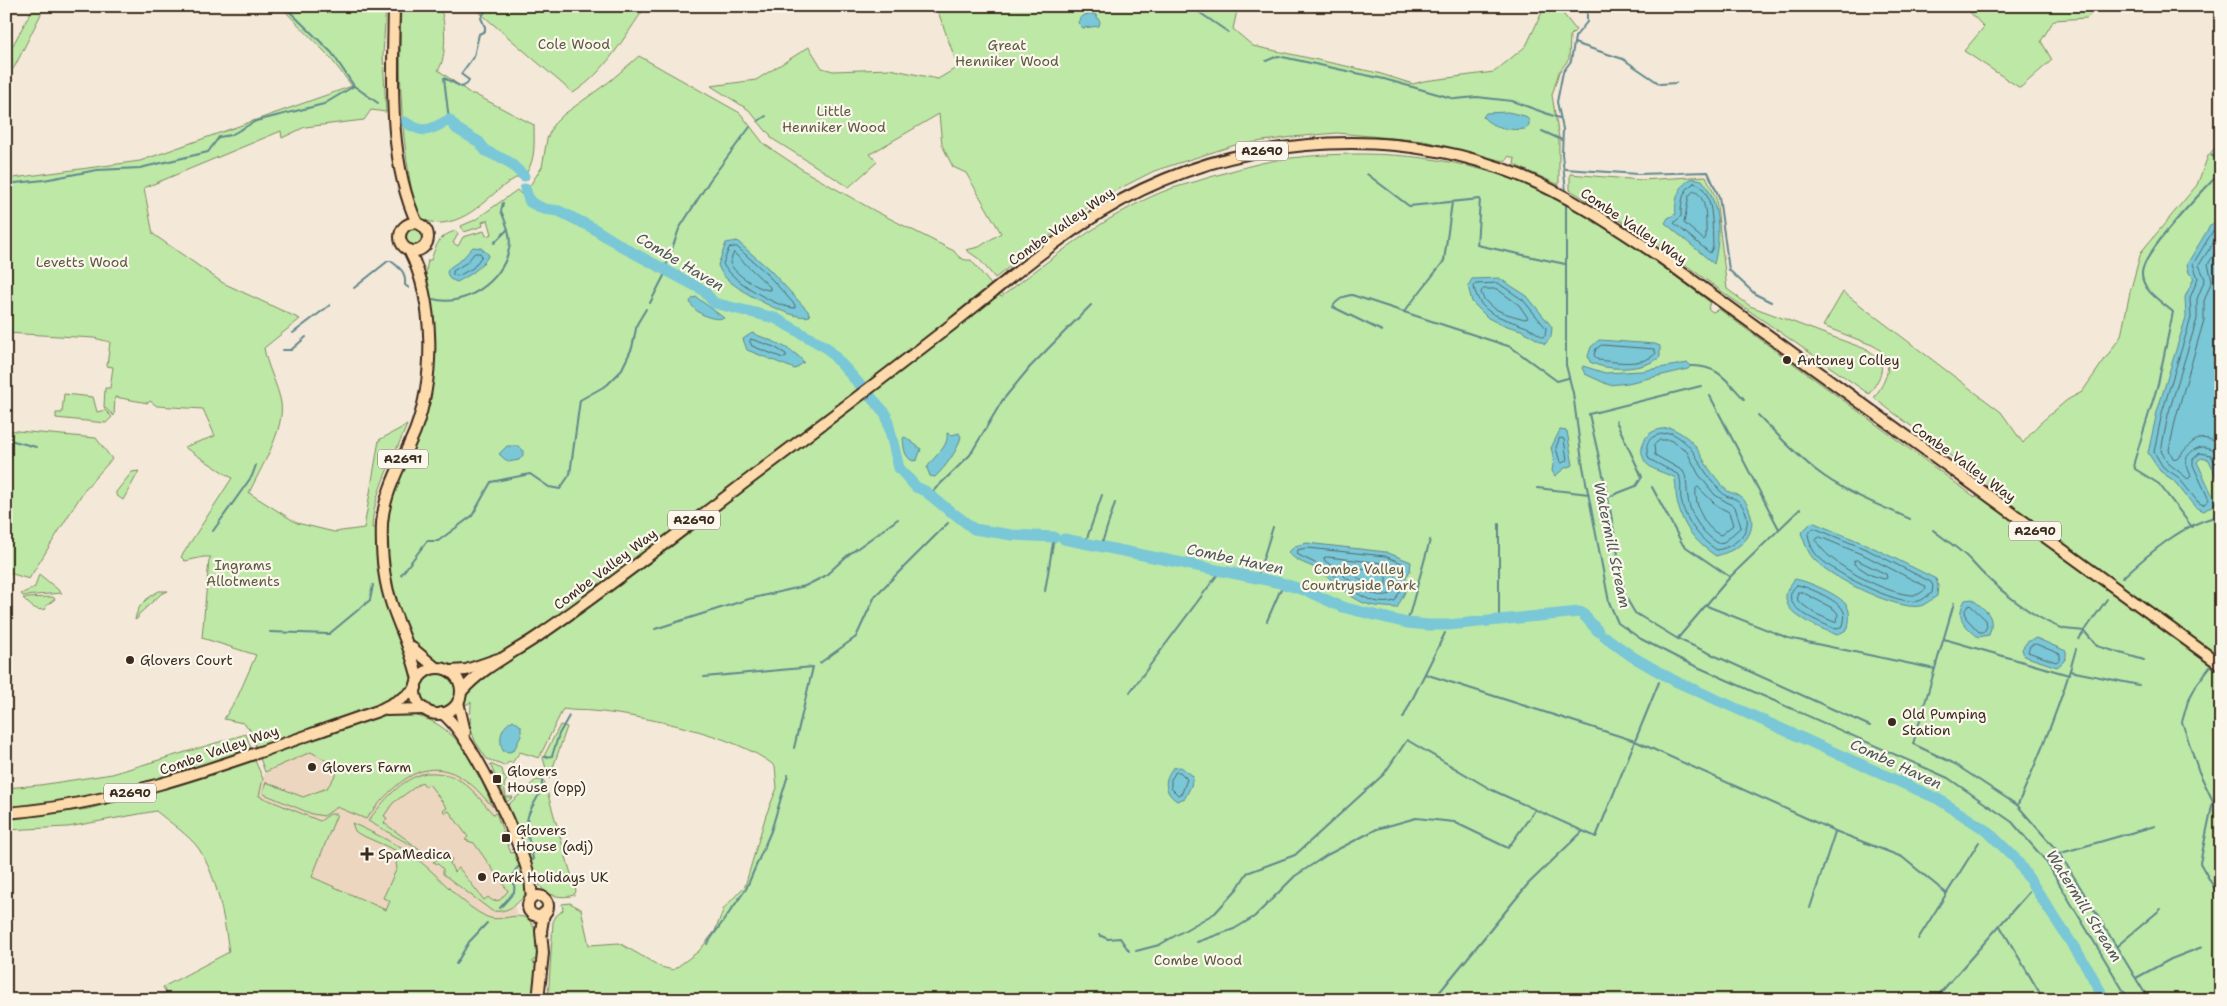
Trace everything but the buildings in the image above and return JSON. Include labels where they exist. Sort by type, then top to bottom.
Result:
[{"type":"main road","points":[[394,6],[394,102],[397,145],[407,202],[405,225],[400,231],[399,238],[402,246],[409,250],[417,251],[424,246],[428,234],[424,227],[417,223],[407,202]]},
{"type":"main road","name":"Combe Valley Way","points":[[461,692],[474,678],[540,635],[848,405],[1045,251],[1100,213],[1157,183],[1223,160],[1293,146],[1366,144],[1423,149],[1484,163],[1547,188],[1576,202],[1659,256],[2221,664]]},
{"type":"main road","points":[[405,225],[417,223]]},
{"type":"main road","name":"A2691","points":[[417,684],[407,642],[392,604],[385,576],[382,520],[389,495],[416,429],[427,387],[429,339],[420,273],[424,246]]},
{"type":"main road","name":"A2691","points":[[409,250],[420,273]]},
{"type":"main road","name":"A2691","points":[[407,642],[436,668]]},
{"type":"main road","name":"Combe Valley Way","points":[[451,671],[466,670],[506,656]]},
{"type":"main road","points":[[436,668],[451,671],[459,680],[461,692],[458,702],[453,708],[442,713],[433,713],[424,709],[418,700],[417,684],[425,672],[436,668]]},
{"type":"main road","name":"Combe Valley Way","points":[[6,813],[41,810],[129,794],[378,711],[403,698],[417,684]]},
{"type":"main road","points":[[458,702],[468,742]]},
{"type":"main road","name":"Combe Valley Way","points":[[378,711],[407,708],[424,709]]},
{"type":"main road","points":[[442,713],[455,723],[468,742],[520,851],[536,898],[548,906],[540,914],[543,953],[538,1000]]},
{"type":"main road","points":[[536,898],[528,907],[530,912],[540,914]]},
{"type":"shaded area","points":[[441,745],[493,807],[511,853],[515,852],[526,893],[514,905],[517,915],[461,945],[305,875],[236,813],[263,779],[265,772],[320,747]]},
{"type":"green space","points":[[34,6],[45,6],[15,66],[6,78],[6,58]]},
{"type":"green space","name":"Combe Valley Countryside Park","points":[[280,6],[386,6],[383,55],[386,112],[371,110],[364,120],[305,127],[282,138],[281,131],[144,188],[153,234],[223,283],[300,319],[264,348],[267,362],[280,396],[281,414],[276,437],[249,493],[297,523],[334,532],[364,528],[379,440],[407,425],[380,488],[373,515],[372,528],[388,527],[389,514],[397,485],[427,412],[431,394],[434,342],[426,271],[428,260],[431,260],[439,241],[446,235],[456,231],[458,234],[453,243],[458,246],[463,237],[484,231],[486,236],[492,234],[488,220],[482,222],[483,226],[464,232],[461,226],[475,220],[517,190],[523,196],[542,167],[547,139],[553,125],[563,115],[610,81],[639,56],[740,113],[764,144],[806,172],[875,211],[954,251],[961,258],[971,260],[1001,297],[1078,239],[1119,213],[1173,188],[1249,166],[1280,159],[1320,155],[1380,154],[1439,160],[1496,174],[1524,184],[1573,208],[1620,237],[1710,302],[1708,309],[1713,312],[1719,309],[1975,497],[1989,485],[1874,398],[1883,384],[1888,369],[1885,356],[1880,350],[1872,345],[1823,326],[1843,292],[2001,412],[2023,443],[2039,424],[2067,400],[2082,392],[2121,336],[2141,252],[2197,185],[2208,156],[2221,141],[2221,1000],[548,1000],[553,922],[556,916],[563,910],[562,904],[570,903],[581,909],[589,945],[619,943],[661,967],[673,970],[699,951],[715,931],[724,908],[745,886],[766,815],[777,788],[775,766],[737,745],[688,728],[614,713],[563,709],[539,758],[520,752],[512,763],[509,762],[504,766],[487,759],[475,741],[470,727],[471,702],[441,718],[417,716],[432,721],[456,739],[473,765],[493,807],[465,780],[450,772],[435,769],[422,771],[409,777],[386,796],[366,819],[337,807],[324,816],[312,814],[264,794],[266,782],[303,797],[327,788],[338,771],[334,765],[311,752],[265,772],[249,728],[243,723],[224,719],[238,696],[256,655],[202,638],[209,560],[211,557],[185,561],[181,557],[232,478],[184,447],[215,436],[203,409],[157,406],[150,401],[148,403],[115,397],[114,416],[104,407],[105,388],[110,388],[113,367],[107,366],[110,342],[94,338],[6,333],[6,179],[140,161],[352,86],[328,55]]},
{"type":"green space","points":[[401,6],[440,8],[445,40],[443,58],[438,70],[471,94],[534,125],[533,156],[526,174],[505,185],[466,215],[442,223],[428,221],[421,217],[415,205],[412,190],[402,116],[400,72]]},
{"type":"green space","name":"Cole Wood","points":[[481,6],[646,6],[605,64],[585,85],[573,93],[479,12]]},
{"type":"green space","points":[[936,6],[1238,6],[1233,29],[1253,46],[1378,73],[1413,84],[1494,72],[1526,46],[1545,6],[1557,6],[1576,30],[1570,36],[1569,59],[1559,72],[1552,95],[1559,138],[1559,185],[1517,166],[1514,164],[1515,159],[1509,156],[1505,161],[1499,160],[1424,141],[1337,133],[1235,145],[1154,171],[1099,199],[995,278],[979,259],[966,250],[979,247],[1001,233],[966,173],[953,167],[942,145],[939,114],[870,154],[877,162],[849,187],[771,138],[770,134],[749,110],[711,86],[756,80],[809,47],[822,68],[833,71],[890,69],[938,79],[958,67]]},
{"type":"green space","points":[[1964,6],[2097,6],[2087,18],[2054,20],[2041,41],[2052,60],[2020,88],[1964,51],[1984,27]]},
{"type":"green space","points":[[1570,174],[1641,180],[1706,176],[1716,198],[1727,289],[1750,306],[1868,350],[1875,355],[1879,360],[1881,371],[1877,382],[1869,394],[1728,296],[1652,240],[1570,190]]},
{"type":"green space","points":[[414,226],[422,229],[425,237],[422,245],[414,248],[406,245],[403,237],[406,229]]},
{"type":"green space","points":[[64,394],[93,397],[97,412],[105,410],[112,417],[106,423],[56,418],[56,413],[62,413]]},
{"type":"green space","points":[[6,430],[96,438],[112,459],[85,489],[29,579],[6,572]]},
{"type":"green space","points":[[139,471],[123,500],[116,495],[116,492],[132,472]]},
{"type":"green space","points":[[39,574],[62,593],[23,596],[21,594],[35,587]]},
{"type":"green space","points":[[159,591],[168,591],[161,594],[135,620],[143,602]]},
{"type":"green space","points":[[53,597],[55,599],[45,607],[46,609],[42,610],[33,607],[23,598]]},
{"type":"green space","points":[[560,725],[567,727],[549,779],[543,758]]},
{"type":"green space","points":[[246,734],[251,749],[191,768],[100,793],[6,808],[6,788],[112,774]]},
{"type":"green space","points":[[254,758],[263,779],[259,796],[320,821],[330,814],[337,814],[312,877],[386,910],[390,901],[383,898],[397,868],[396,864],[399,855],[397,851],[359,834],[355,831],[352,823],[406,851],[430,869],[461,899],[487,917],[497,919],[518,916],[528,919],[536,933],[539,950],[536,960],[533,960],[533,963],[536,964],[537,973],[533,1000],[149,1000],[154,996],[166,993],[163,987],[229,952],[216,886],[206,861],[195,844],[156,811],[68,827],[6,830],[6,819],[88,809],[168,787]]},
{"type":"green space","points":[[490,764],[502,769],[504,777],[507,779],[504,785],[506,797],[513,797],[507,802]]},
{"type":"green space","points":[[426,773],[438,773],[457,779],[472,790],[493,814],[496,813],[511,853],[515,852],[526,881],[526,893],[512,907],[503,911],[492,911],[443,874],[443,869],[433,862],[442,857],[452,859],[450,863],[454,872],[459,868],[484,900],[488,897],[493,901],[500,900],[508,891],[474,843],[465,840],[468,837],[449,811],[445,813],[443,811],[447,808],[429,784],[425,786],[422,782],[393,803],[384,816],[387,818],[384,823],[425,853],[368,821],[400,786],[408,780]]},
{"type":"green space","points":[[536,780],[544,781],[576,891],[574,895],[556,896],[540,886],[508,805]]},
{"type":"water","points":[[1087,14],[1095,14],[1100,22],[1099,26],[1083,28],[1078,23],[1080,18]]},
{"type":"water","points":[[1508,112],[1525,116],[1529,120],[1529,126],[1520,130],[1502,128],[1492,124],[1483,117],[1486,113]]},
{"type":"water","points":[[1693,178],[1702,180],[1716,209],[1718,243],[1714,264],[1665,223],[1668,218],[1676,214],[1676,203],[1681,188]]},
{"type":"water","points":[[2221,216],[2221,487],[2209,460],[2201,458],[2197,462],[2216,503],[2204,511],[2195,507],[2174,481],[2160,471],[2148,453],[2157,412],[2186,317],[2185,297],[2194,278],[2189,273],[2187,264],[2210,226]]},
{"type":"water","points":[[737,241],[769,269],[808,311],[810,316],[802,317],[791,314],[764,303],[739,288],[723,275],[718,265],[726,243]]},
{"type":"water","points":[[473,247],[481,248],[489,255],[486,260],[479,268],[457,282],[450,279],[447,273],[448,269],[462,259]]},
{"type":"water","points":[[1499,278],[1527,296],[1552,327],[1551,337],[1545,344],[1521,330],[1500,324],[1488,318],[1472,302],[1468,286],[1472,279]]},
{"type":"water","points":[[696,297],[724,318],[705,316],[696,310],[690,302]]},
{"type":"water","points":[[752,333],[787,348],[804,362],[795,369],[747,350],[743,339]]},
{"type":"water","points":[[1599,340],[1655,344],[1660,346],[1660,357],[1645,365],[1636,367],[1616,368],[1598,365],[1590,362],[1588,356],[1591,347]]},
{"type":"water","points":[[1688,363],[1691,366],[1688,369],[1628,383],[1609,385],[1585,374],[1582,368],[1583,366],[1605,373],[1642,371]]},
{"type":"water","points":[[1671,428],[1688,438],[1724,487],[1729,492],[1740,497],[1748,506],[1752,523],[1751,531],[1738,547],[1716,556],[1702,545],[1690,532],[1682,518],[1676,497],[1674,477],[1652,468],[1644,460],[1642,450],[1649,434],[1656,430]]},
{"type":"water","points":[[1560,430],[1567,431],[1573,465],[1565,468],[1555,476],[1552,471],[1554,459],[1551,448]]},
{"type":"water","points":[[947,433],[952,435],[959,433],[961,437],[959,443],[943,468],[935,477],[930,476],[927,468],[946,443]]},
{"type":"water","points":[[905,437],[921,449],[917,460],[913,461],[906,455],[903,438]]},
{"type":"water","points":[[507,446],[518,446],[523,450],[523,455],[519,460],[508,462],[499,454]]},
{"type":"water","points":[[1812,522],[1870,546],[1936,579],[1938,586],[1937,596],[1920,606],[1909,606],[1878,597],[1844,581],[1817,562],[1809,552],[1801,533]]},
{"type":"water","points":[[1307,543],[1386,552],[1411,562],[1410,571],[1406,577],[1405,592],[1397,608],[1373,606],[1362,602],[1348,594],[1315,568],[1297,560],[1289,552],[1295,546]]},
{"type":"water","points":[[1795,579],[1823,589],[1844,602],[1849,612],[1848,629],[1837,635],[1796,615],[1789,608],[1786,599],[1788,590]]},
{"type":"water","points":[[1972,599],[1985,610],[1990,618],[1991,628],[1989,635],[1978,637],[1962,621],[1962,606],[1965,600]]},
{"type":"water","points":[[2036,638],[2066,651],[2063,662],[2057,667],[2024,656],[2022,649],[2027,642]]},
{"type":"water","points":[[513,720],[521,726],[521,736],[514,750],[510,752],[503,751],[501,737],[503,729]]},
{"type":"water","points":[[1181,767],[1193,776],[1191,786],[1185,798],[1177,801],[1169,794],[1166,781],[1173,768]]},
{"type":"waterway","name":"Combe Haven","points":[[284,6],[332,53],[354,86],[378,103]]},
{"type":"waterway","points":[[449,120],[444,78],[462,87],[467,84],[469,80],[461,74],[474,56],[479,34],[485,31],[481,18],[488,6]]},
{"type":"waterway","points":[[1190,6],[1228,32]]},
{"type":"waterway","name":"Watermill Stream","points":[[1566,192],[1562,154],[1563,129],[1557,102],[1563,72],[1571,61],[1575,37],[1587,22],[1587,6]]},
{"type":"waterway","points":[[1574,43],[1623,59],[1660,84],[1676,83]]},
{"type":"waterway","points":[[1266,61],[1278,56],[1384,79],[1455,99],[1477,97],[1512,101],[1559,118]]},
{"type":"waterway","points":[[6,184],[44,180],[97,170],[140,168],[208,152],[219,137],[231,135],[256,121],[324,104],[354,86]]},
{"type":"waterway","points":[[758,121],[766,116]]},
{"type":"waterway","name":"Combe Haven","points":[[405,122],[418,129],[427,130],[449,120],[457,129],[479,142],[486,151],[509,162],[524,176]]},
{"type":"waterway","points":[[665,269],[679,229],[710,180],[750,127]]},
{"type":"waterway","points":[[1542,131],[1562,140]]},
{"type":"waterway","points":[[2211,155],[2221,160]]},
{"type":"waterway","points":[[1565,169],[1638,174],[1708,172],[1719,197],[1729,270],[1755,294],[1771,302]]},
{"type":"waterway","points":[[1367,174],[1409,206],[1480,199],[1477,245],[1565,264]]},
{"type":"waterway","points":[[2192,527],[2159,484],[2135,469],[2134,462],[2158,384],[2173,312],[2149,291],[2145,286],[2142,274],[2144,265],[2160,239],[2214,179],[2221,177]]},
{"type":"waterway","name":"Combe Haven","points":[[525,189],[530,202],[544,209],[559,211],[591,227],[628,250],[703,290],[714,303],[775,318],[827,348],[886,414],[899,468],[916,487],[925,491],[951,512]]},
{"type":"waterway","points":[[1452,202],[1444,261],[1404,312],[1511,347],[1557,381],[1568,378]]},
{"type":"waterway","name":"Watermill Stream","points":[[1566,202],[1566,365],[1573,393],[1582,461],[1609,602],[1618,623],[1641,639],[1684,661],[1948,778],[2012,822],[2045,860],[2129,1000]]},
{"type":"waterway","points":[[433,299],[445,301],[469,296],[499,272],[505,261],[510,244],[508,230],[501,211],[503,203]]},
{"type":"waterway","points":[[494,243],[508,229]]},
{"type":"waterway","points":[[354,288],[388,261],[391,261],[402,271],[405,277],[405,285],[409,288]]},
{"type":"waterway","points":[[650,303],[667,270]]},
{"type":"waterway","points":[[1382,331],[1333,307],[1334,305],[1341,299],[1352,295],[1404,312]]},
{"type":"waterway","points":[[293,333],[330,305]]},
{"type":"waterway","points":[[929,495],[970,455],[1002,401],[1030,367],[1091,305]]},
{"type":"waterway","points":[[401,575],[427,541],[438,541],[472,516],[491,482],[530,474],[549,487],[560,489],[570,474],[580,400],[607,385],[621,371],[632,348],[637,324],[646,309]]},
{"type":"waterway","points":[[283,350],[291,350],[306,337]]},
{"type":"waterway","points":[[1691,366],[1700,366],[1715,371],[1727,380],[1744,399]]},
{"type":"waterway","points":[[1701,386],[1589,414],[1608,497],[1625,596],[1635,613],[1678,639],[1870,726]]},
{"type":"waterway","points":[[1710,396],[1779,529]]},
{"type":"waterway","points":[[1758,415],[1801,458],[1827,479],[1862,498],[1910,519]]},
{"type":"waterway","points":[[1608,497],[1636,486],[1642,477],[1616,421]]},
{"type":"waterway","points":[[6,439],[36,447]]},
{"type":"waterway","points":[[213,531],[252,476],[256,465]]},
{"type":"waterway","points":[[1652,487],[1683,545],[1730,577]]},
{"type":"waterway","points":[[1537,488],[1589,494]]},
{"type":"waterway","points":[[1086,541],[1102,495]]},
{"type":"waterway","points":[[1101,546],[1115,503]]},
{"type":"waterway","points":[[1678,638],[1730,577],[1800,509]]},
{"type":"waterway","name":"Combe Haven","points":[[956,515],[974,529],[1012,535],[1054,537]]},
{"type":"waterway","points":[[2122,578],[2168,540],[2194,525],[2221,516]]},
{"type":"waterway","points":[[655,629],[749,599],[805,586],[825,576],[848,555],[898,519]]},
{"type":"waterway","points":[[820,663],[856,637],[875,596],[948,523]]},
{"type":"waterway","points":[[1499,524],[1499,620]]},
{"type":"waterway","points":[[1257,578],[1273,527]]},
{"type":"waterway","points":[[1933,530],[1964,554],[2002,591],[2028,610],[2053,625],[2065,629],[2084,631],[2097,646],[2144,660]]},
{"type":"waterway","points":[[1045,591],[1054,537]]},
{"type":"waterway","name":"Combe Haven","points":[[1064,539],[1281,583],[1307,591],[1342,607],[1407,623],[1448,625],[1579,612],[1598,631]]},
{"type":"waterway","points":[[1407,623],[1430,540]]},
{"type":"waterway","points":[[1130,692],[1221,570]]},
{"type":"waterway","points":[[1267,621],[1283,584]]},
{"type":"waterway","points":[[270,632],[329,634],[370,600],[373,585]]},
{"type":"waterway","points":[[2079,639],[2107,599]]},
{"type":"waterway","points":[[1954,603],[1913,744],[1953,763],[2017,805],[2060,854],[2149,1000]]},
{"type":"waterway","points":[[1707,606],[1788,638],[1935,669]]},
{"type":"waterway","points":[[1403,718],[1445,633]]},
{"type":"waterway","name":"Combe Haven","points":[[1605,637],[1633,657],[1675,681],[1938,799],[1987,831],[2016,859],[2087,967],[2105,1000]]},
{"type":"waterway","points":[[1944,639],[2069,675]]},
{"type":"waterway","points":[[2018,804],[2057,708],[2076,649]]},
{"type":"waterway","points":[[2213,663],[2197,684],[2188,701],[2182,722],[2199,772],[2213,801],[2200,863],[2221,900]]},
{"type":"waterway","points":[[704,677],[813,667],[794,748]]},
{"type":"waterway","points":[[2070,671],[2139,685]]},
{"type":"waterway","points":[[1425,674],[1635,741],[1835,831],[1902,857],[1946,893]]},
{"type":"waterway","points":[[1136,951],[1159,945],[1215,913],[1237,889],[1247,873],[1295,855],[1384,774],[1407,740],[1492,790],[1596,837],[1659,682]]},
{"type":"waterway","points":[[545,757],[552,756],[559,734],[569,716]]},
{"type":"waterway","points":[[707,944],[746,889],[771,831],[788,775]]},
{"type":"waterway","points":[[533,860],[527,831],[527,821],[530,811],[541,791],[542,781]]},
{"type":"waterway","points":[[1197,942],[1234,929],[1254,917],[1295,876],[1327,855],[1377,829],[1416,818],[1454,822],[1508,848],[1535,810]]},
{"type":"waterway","points":[[2061,853],[2155,826]]},
{"type":"waterway","name":"Combe Haven","points":[[1984,835],[1987,831]]},
{"type":"waterway","points":[[1438,994],[1528,884],[1582,832]]},
{"type":"waterway","points":[[1810,908],[1835,832]]},
{"type":"waterway","points":[[1918,939],[1979,842]]},
{"type":"waterway","points":[[500,908],[514,892],[513,876],[518,867]]},
{"type":"waterway","points":[[1934,1000],[2029,892]]},
{"type":"waterway","points":[[2117,946],[2161,909]]},
{"type":"waterway","points":[[456,964],[469,942],[487,923]]},
{"type":"waterway","points":[[2000,926],[2044,1000]]},
{"type":"waterway","points":[[1099,935],[1108,939],[1120,938],[1129,951]]},
{"type":"waterway","points":[[2136,978],[2171,959],[2202,947]]},
{"type":"place","name":"Antoney Colley","points":[[1787,360]]},
{"type":"place","name":"Glovers Court","points":[[130,660]]},
{"type":"place","name":"Old Pumping Station","points":[[1892,722]]},
{"type":"place","name":"Glovers Farm","points":[[312,767]]},
{"type":"place","name":"Glovers House (opp)","points":[[497,779]]},
{"type":"place","name":"Glovers House (adj)","points":[[506,838]]},
{"type":"place","name":"SpaMedica","points":[[367,854]]},
{"type":"place","name":"Park Holidays UK","points":[[482,877]]},
{"type":"park label","name":"Great Henniker Wood","points":[[1007,54]]},
{"type":"park label","name":"Little Henniker Wood","points":[[834,120]]},
{"type":"park label","name":"Levetts Wood","points":[[82,262]]},
{"type":"park label","name":"Ingrams Allotments","points":[[243,574]]},
{"type":"park label","name":"Combe Wood","points":[[1198,960]]}]
